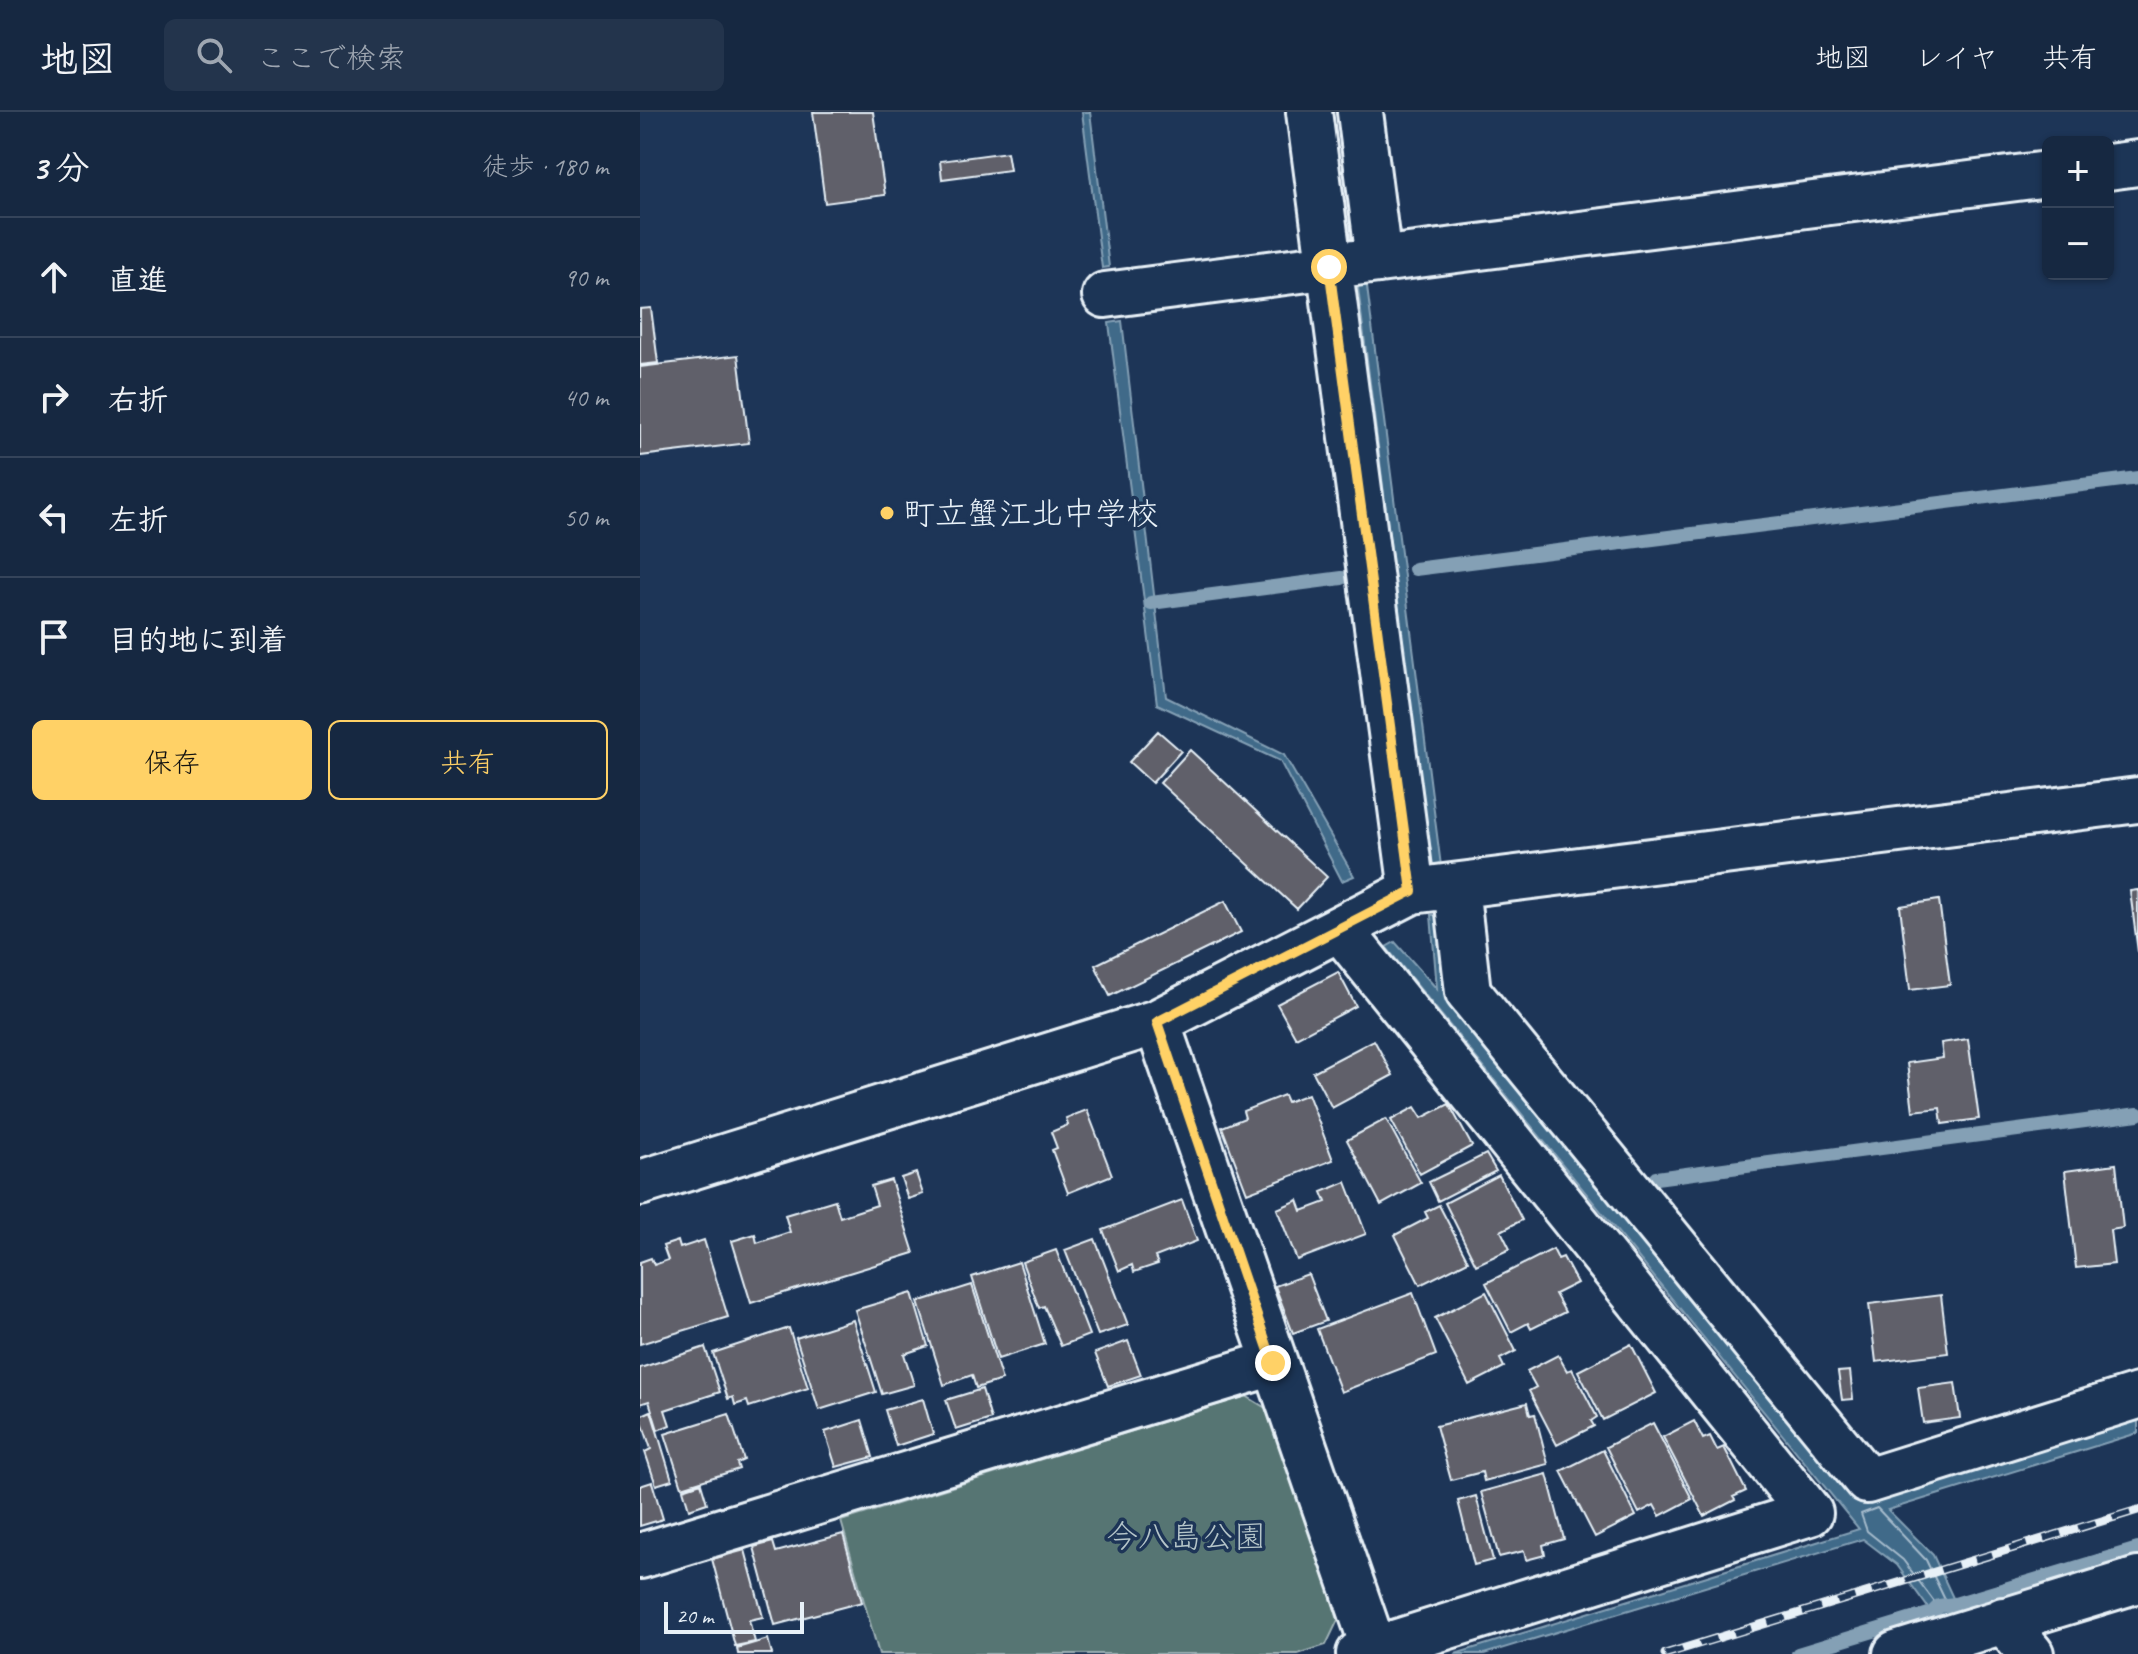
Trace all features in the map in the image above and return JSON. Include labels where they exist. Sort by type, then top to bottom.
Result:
[{"type":"street","points":[[1309,112],[1412,891]]},
{"type":"street","points":[[1360,112],[1379,260]]},
{"type":"street","points":[[2114,166],[2138,163]]},
{"type":"street","points":[[1105,295],[2042,175]]},
{"type":"street","points":[[640,1183],[1157,1022],[1412,891],[2138,800]]},
{"type":"street","points":[[1456,886],[1468,992],[1867,1481],[2138,1396]]},
{"type":"street","points":[[1157,1022],[1273,1363],[1366,1652],[1810,1513],[1340,929]]},
{"type":"street","points":[[640,1556],[1273,1363]]},
{"type":"street","points":[[1896,1654],[2138,1580]]},
{"type":"street","points":[[2003,1620],[2031,1654]]},
{"type":"green space","name":"今八島公園","points":[[1246,1396],[1277,1415],[1338,1620],[1326,1645],[1298,1654],[879,1654],[841,1521]]},
{"type":"water","points":[[1082,112],[1090,112],[1109,267],[1102,268]]},
{"type":"water","points":[[1366,279],[1441,866],[1431,867],[1357,280]]},
{"type":"water","points":[[1122,321],[1166,697],[1284,755],[1354,876],[1342,881],[1280,761],[1157,704],[1109,323]]},
{"type":"water","points":[[1431,915],[1445,915],[1451,1001],[1865,1504],[2138,1421],[2138,1433],[1888,1510],[1933,1555],[1960,1613],[1937,1620],[1897,1565],[1863,1539],[1484,1654],[1455,1654],[1859,1529],[1386,947],[1395,942],[1437,989]]},
{"type":"building","points":[[813,112],[873,112],[885,195],[825,203]]},
{"type":"building","points":[[1007,152],[1010,170],[942,179],[940,161]]},
{"type":"building","points":[[651,308],[658,363],[640,365],[640,309]]},
{"type":"building","points":[[738,355],[749,443],[640,456],[640,367]]},
{"type":"building","points":[[1158,731],[1181,751],[1152,783],[1129,762]]},
{"type":"building","points":[[1190,750],[1327,877],[1297,909],[1160,783]]},
{"type":"building","points":[[2138,890],[2138,952],[2130,891]]},
{"type":"building","points":[[1939,900],[1950,985],[1910,990],[1900,906]]},
{"type":"building","points":[[1225,901],[1241,932],[1110,996],[1095,965]]},
{"type":"building","points":[[1338,972],[1356,1006],[1296,1038],[1277,1004]]},
{"type":"building","points":[[1968,1039],[1979,1119],[1942,1124],[1940,1108],[1913,1111],[1907,1063],[1943,1058],[1941,1043]]},
{"type":"building","points":[[1374,1040],[1393,1075],[1332,1108],[1313,1072]]},
{"type":"building","points":[[1308,1094],[1333,1160],[1247,1193],[1222,1127],[1245,1118],[1243,1111],[1284,1095],[1287,1102]]},
{"type":"building","points":[[1449,1104],[1472,1146],[1420,1174],[1391,1120],[1415,1107],[1422,1118]]},
{"type":"building","points":[[1087,1110],[1112,1175],[1068,1193],[1052,1150],[1057,1148],[1051,1132],[1068,1125],[1066,1118]]},
{"type":"building","points":[[1386,1119],[1421,1183],[1381,1205],[1347,1140]]},
{"type":"building","points":[[1486,1154],[1496,1171],[1438,1201],[1429,1182]]},
{"type":"building","points":[[2116,1164],[2123,1228],[2110,1230],[2114,1264],[2076,1268],[2065,1171]]},
{"type":"building","points":[[916,1173],[923,1194],[908,1199],[901,1178]]},
{"type":"building","points":[[1499,1175],[1522,1220],[1501,1231],[1510,1249],[1476,1265],[1445,1203]]},
{"type":"building","points":[[891,1180],[914,1253],[751,1303],[732,1241],[755,1234],[757,1243],[790,1232],[785,1215],[835,1200],[840,1217],[877,1205],[871,1186]]},
{"type":"building","points":[[1346,1182],[1366,1234],[1297,1260],[1277,1209],[1298,1200],[1302,1211],[1326,1202],[1322,1192]]},
{"type":"building","points":[[1182,1200],[1197,1241],[1155,1257],[1158,1264],[1134,1272],[1132,1265],[1119,1271],[1103,1230]]},
{"type":"building","points":[[1439,1205],[1468,1261],[1420,1285],[1395,1235],[1428,1218],[1425,1212]]},
{"type":"building","points":[[1095,1239],[1128,1325],[1098,1335],[1065,1250]]},
{"type":"building","points":[[704,1240],[728,1317],[640,1344],[640,1262],[651,1258],[654,1265],[668,1260],[663,1246],[678,1241],[680,1248]]},
{"type":"building","points":[[1553,1249],[1558,1259],[1563,1257],[1577,1283],[1555,1294],[1565,1312],[1531,1329],[1528,1323],[1511,1332],[1486,1283]]},
{"type":"building","points":[[1056,1250],[1089,1335],[1061,1346],[1044,1306],[1039,1308],[1022,1262]]},
{"type":"building","points":[[1019,1262],[1045,1344],[998,1359],[972,1277]]},
{"type":"building","points":[[1308,1274],[1326,1321],[1293,1333],[1275,1286]]},
{"type":"building","points":[[972,1285],[1002,1380],[976,1388],[972,1375],[944,1385],[918,1302]]},
{"type":"building","points":[[1486,1292],[1516,1351],[1500,1359],[1504,1367],[1469,1385],[1435,1318]]},
{"type":"building","points":[[912,1293],[928,1346],[904,1354],[914,1385],[882,1394],[855,1310]]},
{"type":"building","points":[[1413,1293],[1436,1355],[1341,1392],[1317,1329]]},
{"type":"building","points":[[1941,1295],[1948,1353],[1876,1362],[1869,1304]]},
{"type":"building","points":[[853,1320],[876,1392],[819,1410],[796,1338]]},
{"type":"building","points":[[789,1328],[808,1388],[749,1407],[747,1401],[735,1405],[733,1397],[728,1399],[713,1353]]},
{"type":"building","points":[[1128,1341],[1141,1375],[1108,1386],[1095,1353]]},
{"type":"building","points":[[1631,1344],[1656,1393],[1603,1420],[1578,1371]]},
{"type":"building","points":[[705,1347],[720,1392],[665,1410],[670,1425],[658,1430],[649,1401],[640,1404],[640,1368]]},
{"type":"building","points":[[1558,1355],[1567,1371],[1572,1369],[1597,1417],[1591,1421],[1594,1426],[1557,1445],[1529,1391],[1536,1387],[1527,1371]]},
{"type":"building","points":[[1850,1371],[1853,1399],[1842,1400],[1838,1372]]},
{"type":"building","points":[[1955,1383],[1960,1418],[1923,1423],[1918,1388]]},
{"type":"building","points":[[982,1389],[991,1419],[956,1430],[946,1400]]},
{"type":"building","points":[[923,1399],[933,1434],[896,1446],[885,1410]]},
{"type":"building","points":[[1527,1403],[1530,1415],[1535,1414],[1548,1464],[1484,1481],[1482,1472],[1451,1480],[1436,1426]]},
{"type":"building","points":[[651,1411],[672,1480],[656,1485],[645,1452],[651,1449],[640,1416]]},
{"type":"building","points":[[729,1414],[744,1460],[737,1463],[739,1469],[682,1487],[665,1434]]},
{"type":"building","points":[[862,1420],[873,1457],[836,1467],[825,1432]]},
{"type":"building","points":[[1694,1421],[1703,1439],[1710,1436],[1717,1450],[1724,1447],[1746,1491],[1704,1516],[1663,1437]]},
{"type":"building","points":[[1653,1423],[1692,1499],[1660,1516],[1654,1505],[1639,1513],[1606,1447]]},
{"type":"building","points":[[1603,1450],[1636,1516],[1595,1537],[1561,1471]]},
{"type":"building","points":[[1547,1474],[1564,1539],[1543,1545],[1545,1555],[1526,1560],[1524,1551],[1499,1557],[1481,1492]]},
{"type":"building","points":[[652,1482],[663,1519],[640,1526],[640,1486]]},
{"type":"building","points":[[701,1483],[707,1503],[689,1509],[683,1489]]},
{"type":"building","points":[[1476,1496],[1493,1560],[1474,1565],[1458,1501]]},
{"type":"building","points":[[843,1534],[862,1602],[775,1625],[754,1547],[773,1542],[776,1552]]},
{"type":"building","points":[[745,1550],[763,1617],[749,1620],[755,1642],[735,1646],[712,1559]]},
{"type":"building","points":[[768,1639],[772,1654],[738,1654],[737,1648]]},
{"type":"waterway","points":[[1415,569],[2138,478]]},
{"type":"waterway","points":[[1151,603],[1342,578]]},
{"type":"waterway","points":[[1656,1178],[2138,1114]]},
{"type":"waterway","points":[[1798,1654],[1932,1613],[1939,1606],[1955,1604],[2138,1549]]},
{"type":"railway","points":[[1665,1654],[2138,1510]]},
{"type":"place","name":"町立蟹江北中学校","points":[[887,513]]},
{"type":"route","points":[[1273,1363],[1157,1022],[1412,891],[1329,267]]}]
